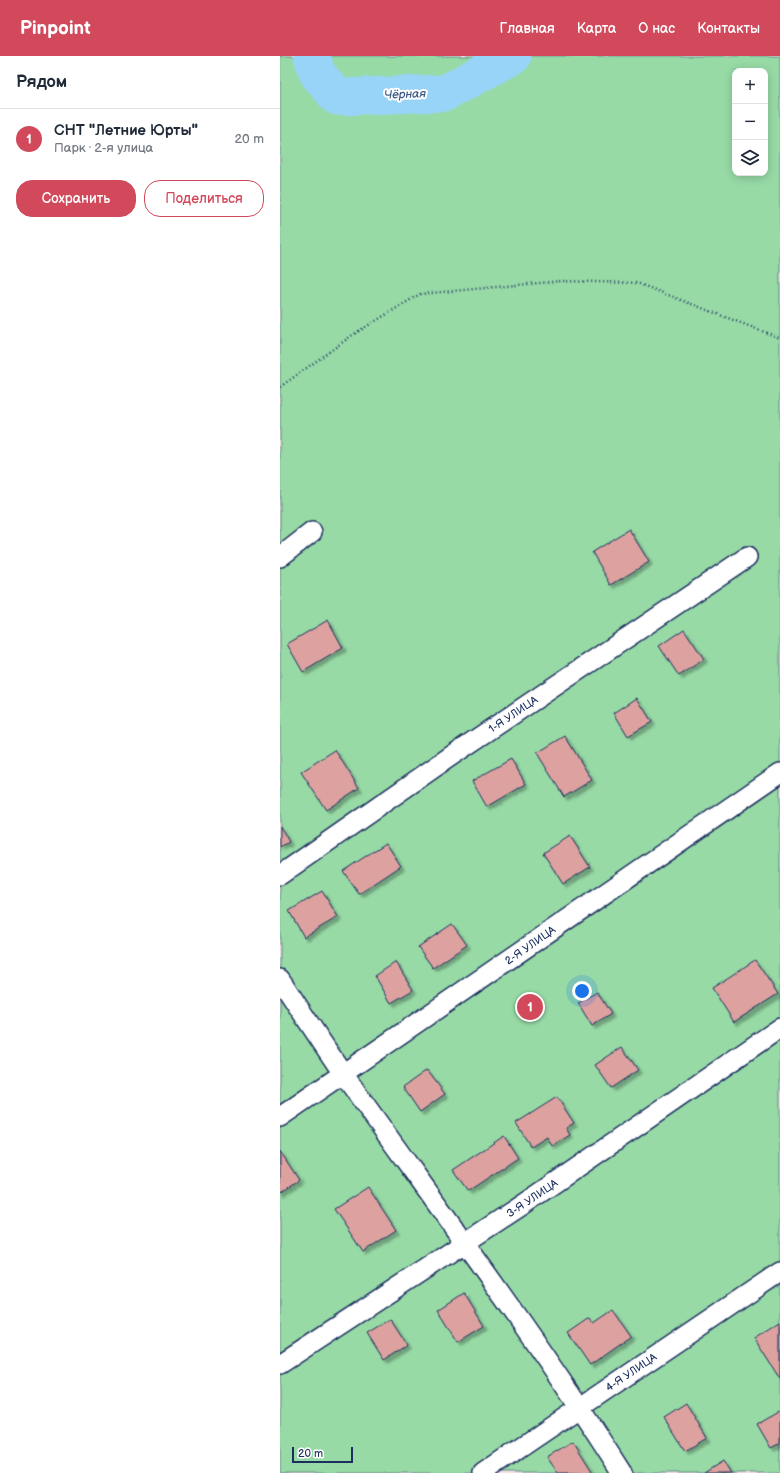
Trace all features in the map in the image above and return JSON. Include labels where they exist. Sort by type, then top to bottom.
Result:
[{"type":"street","points":[[280,557],[312,532]]},
{"type":"street","name":"1-Я УЛИЦА","points":[[280,875],[451,756],[747,557]]},
{"type":"street","name":"2-Я УЛИЦА","points":[[280,1118],[780,773]]},
{"type":"street","points":[[280,979],[343,1074],[465,1242],[580,1406],[622,1473]]},
{"type":"street","name":"3-Я УЛИЦА","points":[[280,1364],[524,1204],[780,1028]]},
{"type":"street","name":"4-Я УЛИЦА","points":[[483,1473],[780,1272]]},
{"type":"path","points":[[280,387],[354,334],[420,294],[561,281],[637,283],[780,338]]},
{"type":"green space","points":[[280,56],[780,56],[780,1473],[280,1473]]},
{"type":"building","points":[[629,529],[649,562],[611,585],[592,552]]},
{"type":"building","points":[[328,620],[343,648],[303,672],[287,644]]},
{"type":"building","points":[[684,629],[704,659],[679,676],[659,646]]},
{"type":"building","points":[[637,698],[652,722],[628,736],[614,713]]},
{"type":"building","points":[[565,736],[592,780],[564,797],[537,753]]},
{"type":"building","points":[[335,750],[359,788],[326,810],[301,772]]},
{"type":"building","points":[[511,759],[526,784],[487,807],[472,781]]},
{"type":"building","points":[[280,826],[289,842],[280,847]]},
{"type":"building","points":[[570,836],[590,867],[563,884],[543,853]]},
{"type":"building","points":[[386,843],[401,866],[359,894],[343,871]]},
{"type":"building","points":[[322,891],[338,917],[304,937],[289,911]]},
{"type":"building","points":[[452,924],[467,945],[433,968],[418,947]]},
{"type":"building","points":[[755,960],[778,994],[734,1022],[712,988]]},
{"type":"building","points":[[396,962],[413,990],[391,1003],[375,976]]},
{"type":"building","points":[[597,992],[611,1014],[592,1026],[578,1003]]},
{"type":"building","points":[[622,1047],[638,1070],[611,1088],[595,1065]]},
{"type":"building","points":[[427,1070],[445,1094],[420,1112],[403,1087]]},
{"type":"building","points":[[557,1097],[574,1123],[566,1128],[570,1135],[552,1146],[547,1137],[531,1147],[516,1123]]},
{"type":"building","points":[[504,1136],[518,1158],[468,1191],[453,1170]]},
{"type":"building","points":[[280,1151],[299,1180],[280,1193]]},
{"type":"building","points":[[368,1187],[396,1230],[363,1252],[334,1209]]},
{"type":"building","points":[[464,1293],[484,1326],[458,1342],[438,1310]]},
{"type":"building","points":[[613,1310],[631,1336],[590,1365],[568,1333],[590,1318],[594,1323]]},
{"type":"building","points":[[390,1319],[407,1345],[384,1360],[367,1333]]},
{"type":"building","points":[[780,1321],[780,1379],[754,1338]]},
{"type":"building","points":[[686,1403],[707,1438],[685,1451],[664,1417]]},
{"type":"building","points":[[780,1411],[780,1443],[771,1448],[757,1424]]},
{"type":"building","points":[[573,1441],[592,1471],[589,1473],[558,1473],[547,1457]]},
{"type":"building","points":[[723,1461],[731,1473],[704,1473]]},
{"type":"waterway","name":"Чёрная","points":[[312,56],[317,73],[337,97],[445,93],[513,56]]},
{"type":"place","name":"СНТ \"Летние Юрты\"","points":[[530,1007]]}]
